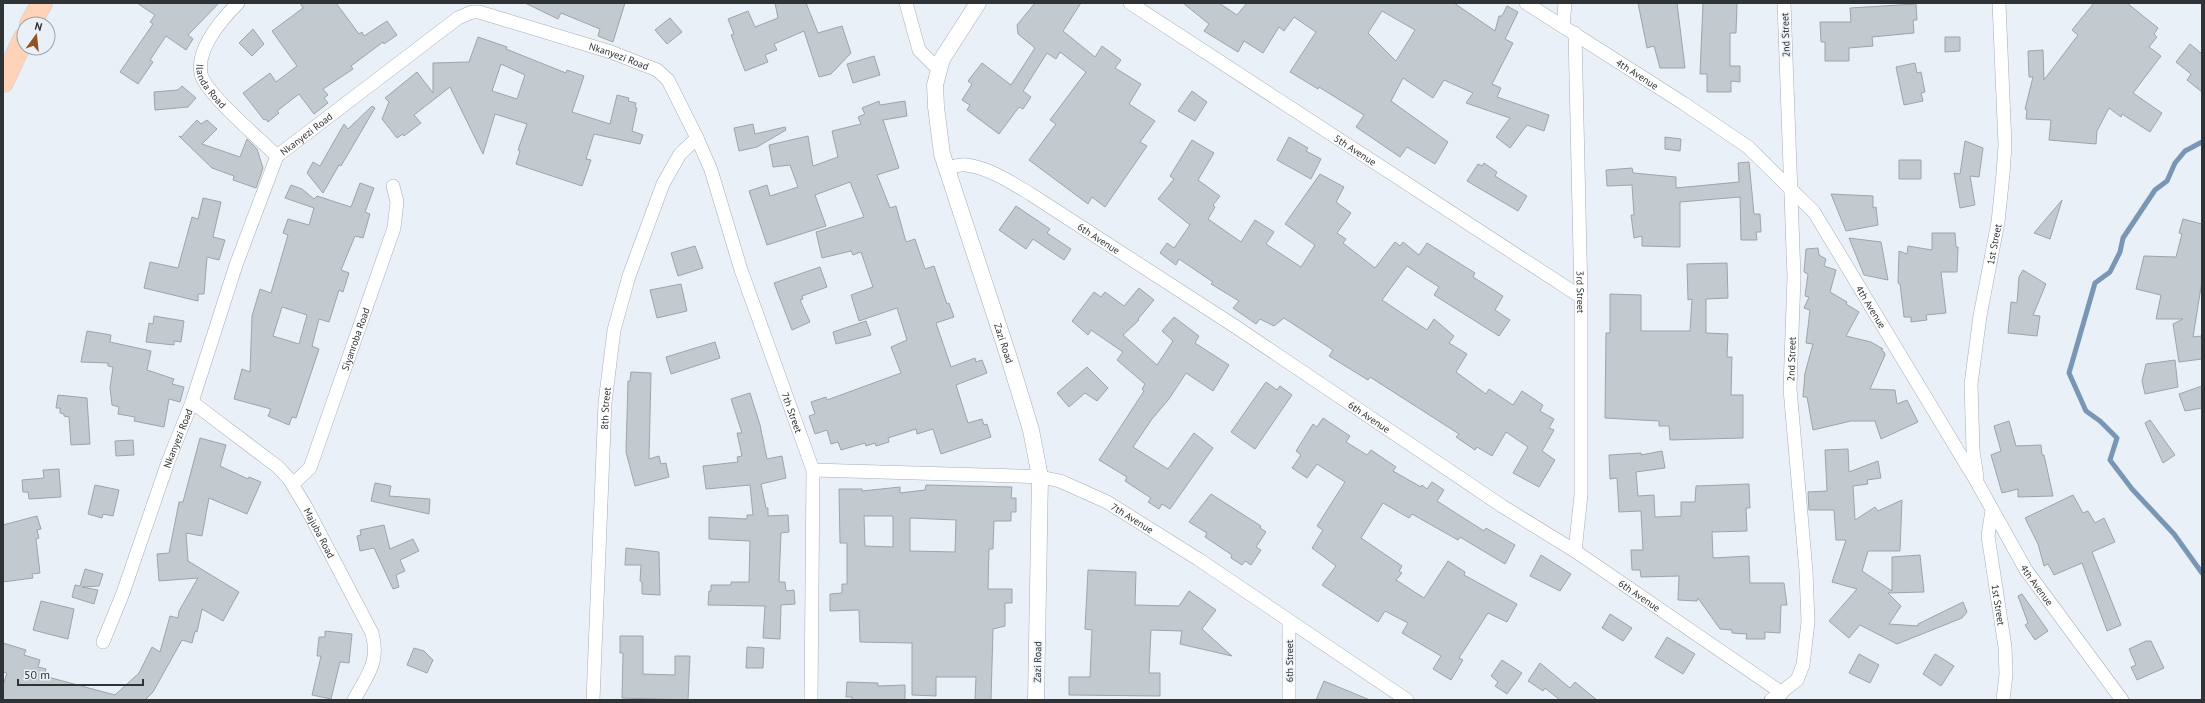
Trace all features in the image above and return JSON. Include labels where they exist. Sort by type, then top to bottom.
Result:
[{"type":"main road","points":[[35,16],[42,3]]},
{"type":"main road","points":[[3,82],[16,55]]},
{"type":"street","name":"Ilanda Road","points":[[238,3],[208,42],[202,55],[201,74],[211,92],[277,156]]},
{"type":"street","points":[[906,3],[919,50],[938,70]]},
{"type":"street","name":"Zazi Road","points":[[978,3],[942,59],[935,85],[936,107],[941,148],[1029,423],[1040,477],[1036,700]]},
{"type":"street","name":"5th Avenue","points":[[1130,3],[1581,297]]},
{"type":"street","name":"4th Avenue","points":[[1526,3],[1575,33],[1748,147],[1814,212],[1978,484],[2026,570],[2122,700]]},
{"type":"street","points":[[1563,26],[1565,3]]},
{"type":"street","name":"2nd Street","points":[[1776,696],[1797,680],[1803,665],[1808,622],[1806,571],[1790,389],[1794,277],[1784,3]]},
{"type":"street","name":"1st Street","points":[[1978,484],[1973,450],[1970,384],[1980,316],[1998,222],[2004,167],[2005,145],[1999,3]]},
{"type":"street","name":"Nkanyezi Road","points":[[103,642],[123,593],[168,462],[192,402],[236,265],[277,156],[458,18],[472,12],[479,12],[611,52],[657,70],[668,80],[697,138]]},
{"type":"street","name":"3rd Street","points":[[1575,33],[1581,297],[1581,495],[1575,551]]},
{"type":"street","name":"7th Street","points":[[697,138],[711,170],[741,270],[813,470],[811,700]]},
{"type":"street","name":"8th Street","points":[[593,700],[605,403],[614,330],[629,276],[663,184],[680,154],[697,138]]},
{"type":"street","name":"6th Avenue","points":[[947,168],[965,165],[982,170],[1001,177],[1032,195],[1236,327],[1502,506],[1575,551],[1776,696]]},
{"type":"street","name":"Siyanroba Road","points":[[293,484],[310,468],[394,228],[397,202],[393,186]]},
{"type":"street","name":"Majuba Road","points":[[192,402],[278,467],[293,484],[372,633],[376,648],[375,658],[354,700]]},
{"type":"street","name":"7th Avenue","points":[[813,470],[1040,477],[1060,481],[1107,502],[1198,559],[1408,700]]},
{"type":"street","name":"1st Street","points":[[1992,510],[1988,536],[2005,647],[2005,688],[2003,700]]},
{"type":"street","name":"6th Street","points":[[1289,621],[1289,700]]},
{"type":"building","points":[[137,3],[219,3],[188,35],[193,39],[186,50],[166,36],[150,60],[153,62],[138,84],[120,72],[153,24],[150,22],[155,15]]},
{"type":"building","points":[[300,3],[336,3],[359,34],[362,32],[364,36],[387,21],[397,35],[384,44],[383,42],[351,66],[353,69],[323,89],[328,95],[324,98],[328,103],[314,114],[299,94],[277,111],[279,113],[268,122],[266,119],[264,120],[243,93],[270,73],[276,82],[297,66],[272,31],[303,8]]},
{"type":"building","points":[[525,3],[625,3],[613,42],[598,36],[600,29],[561,13],[558,19]]},
{"type":"building","points":[[775,3],[806,3],[818,33],[842,26],[851,53],[831,74],[819,77],[804,31],[774,44],[777,50],[765,55],[768,62],[745,71],[731,35],[734,34],[728,19],[748,11],[755,27],[778,18]]},
{"type":"building","points":[[1035,3],[1081,3],[1063,31],[1095,57],[1102,46],[1121,60],[1115,68],[1141,84],[1129,104],[1155,121],[1140,142],[1147,146],[1105,207],[1092,197],[1088,204],[1029,160],[1056,124],[1050,120],[1086,72],[1060,52],[1056,59],[1047,53],[1023,91],[1031,97],[1023,109],[1019,107],[999,134],[967,110],[970,105],[962,100],[972,84],[968,81],[982,63],[1011,85],[1035,48],[1018,34],[1017,25]]},
{"type":"building","points":[[1183,3],[1219,3],[1237,15],[1247,3],[1454,3],[1495,31],[1499,16],[1502,16],[1507,6],[1518,12],[1505,39],[1513,43],[1492,84],[1501,88],[1497,97],[1549,115],[1544,131],[1527,125],[1510,148],[1496,137],[1510,118],[1466,103],[1473,93],[1444,80],[1433,98],[1403,78],[1391,101],[1448,142],[1435,164],[1407,147],[1400,157],[1356,127],[1364,115],[1319,87],[1318,89],[1290,72],[1316,32],[1294,17],[1284,31],[1279,27],[1263,53],[1244,41],[1238,52],[1204,31],[1209,24]],"holes":[[[1382,11],[1415,30],[1396,61],[1368,33]]]},
{"type":"building","points":[[1638,3],[1677,3],[1685,68],[1660,68],[1654,46],[1647,48]]},
{"type":"building","points":[[1703,3],[1737,3],[1736,33],[1730,33],[1730,66],[1740,66],[1740,82],[1731,81],[1731,92],[1707,92],[1707,74],[1700,74]]},
{"type":"building","points":[[2094,3],[2127,3],[2158,28],[2154,34],[2157,37],[2149,47],[2161,56],[2133,93],[2162,113],[2150,132],[2122,114],[2121,117],[2109,108],[2097,131],[2096,144],[2049,140],[2051,120],[2026,119],[2027,110],[2025,109],[2033,77],[2029,77],[2028,51],[2043,50],[2044,80],[2078,35],[2072,30]]},
{"type":"building","points":[[1916,4],[1917,20],[1913,20],[1914,33],[1872,37],[1873,46],[1849,48],[1849,61],[1825,61],[1825,42],[1821,42],[1820,22],[1851,22],[1850,8]]},
{"type":"building","points":[[670,18],[682,32],[667,44],[655,30]]},
{"type":"building","points":[[253,29],[264,44],[252,56],[239,43]]},
{"type":"building","points":[[478,37],[507,47],[506,49],[566,73],[567,70],[584,76],[572,112],[610,124],[617,95],[629,98],[628,101],[636,103],[635,107],[637,108],[632,131],[643,135],[640,144],[594,134],[586,159],[591,160],[582,186],[516,164],[520,151],[518,150],[527,124],[495,114],[483,154],[450,87],[414,115],[421,123],[404,136],[403,134],[397,138],[382,119],[389,102],[385,98],[417,72],[433,93],[433,63],[469,62]],"holes":[[[501,64],[525,75],[517,99],[492,91]]]},
{"type":"building","points":[[1945,37],[1960,37],[1960,51],[1945,52]]},
{"type":"building","points":[[2190,44],[2202,54],[2202,92],[2187,80],[2191,74],[2176,62]]},
{"type":"building","points":[[874,56],[880,75],[853,83],[847,64]]},
{"type":"building","points":[[1915,63],[1917,73],[1921,72],[1925,92],[1921,93],[1923,101],[1904,105],[1896,67]]},
{"type":"building","points":[[182,86],[196,98],[188,107],[155,110],[154,92],[178,90]]},
{"type":"building","points":[[1192,91],[1207,102],[1195,121],[1178,111]]},
{"type":"building","points":[[879,101],[880,105],[905,101],[907,116],[883,120],[899,168],[877,175],[890,208],[896,206],[906,242],[915,239],[925,269],[934,266],[947,304],[949,303],[954,317],[936,323],[951,367],[975,358],[976,362],[982,360],[987,373],[956,385],[968,423],[982,419],[984,425],[987,424],[991,437],[941,454],[933,429],[917,434],[916,429],[888,438],[889,442],[876,446],[875,443],[866,446],[865,443],[841,450],[838,442],[831,444],[827,430],[815,434],[809,416],[815,414],[811,402],[826,397],[827,400],[901,373],[891,347],[907,340],[897,308],[859,321],[851,295],[873,287],[861,252],[853,255],[851,251],[822,258],[816,232],[864,217],[850,182],[815,195],[826,226],[767,245],[749,191],[767,185],[770,196],[798,187],[790,165],[773,167],[769,145],[808,136],[813,166],[838,157],[832,131],[861,124],[858,117],[865,114],[862,108]]},
{"type":"building","points":[[372,106],[375,108],[341,166],[339,165],[323,193],[307,173],[313,162],[320,166],[344,124],[348,129]]},
{"type":"building","points":[[197,120],[201,124],[207,120],[217,129],[202,144],[240,157],[247,139],[257,149],[263,168],[256,188],[233,180],[234,176],[212,168],[179,136],[181,137]]},
{"type":"building","points":[[753,124],[755,134],[785,127],[786,130],[757,147],[739,151],[734,128]]},
{"type":"building","points":[[1289,137],[1308,148],[1306,151],[1321,159],[1311,179],[1277,160]]},
{"type":"building","points":[[1665,137],[1681,139],[1680,151],[1665,149]]},
{"type":"building","points":[[1192,140],[1214,153],[1198,180],[1220,196],[1213,205],[1215,207],[1208,219],[1241,242],[1255,220],[1274,232],[1266,244],[1301,267],[1315,245],[1285,224],[1320,174],[1344,187],[1336,202],[1351,213],[1337,233],[1346,239],[1343,243],[1375,268],[1395,242],[1400,246],[1403,242],[1419,255],[1427,243],[1475,273],[1473,277],[1503,296],[1495,310],[1510,320],[1499,336],[1434,295],[1439,287],[1407,266],[1382,300],[1427,330],[1434,319],[1454,336],[1449,343],[1467,354],[1456,372],[1486,394],[1489,389],[1513,405],[1522,391],[1543,405],[1540,411],[1554,419],[1549,428],[1554,430],[1542,451],[1555,460],[1539,487],[1513,473],[1528,447],[1506,432],[1492,456],[1477,447],[1475,450],[1456,437],[1459,434],[1370,377],[1368,380],[1329,356],[1333,350],[1284,318],[1274,326],[1260,319],[1256,324],[1233,308],[1239,301],[1211,284],[1213,282],[1179,259],[1176,265],[1160,253],[1167,243],[1174,248],[1190,225],[1158,199],[1174,179],[1170,176]]},
{"type":"building","points":[[1965,141],[1983,148],[1979,177],[1970,176],[1975,205],[1960,208],[1954,173],[1960,174]]},
{"type":"building","points":[[1899,160],[1921,160],[1921,179],[1899,179]]},
{"type":"building","points":[[1749,162],[1754,214],[1760,214],[1761,232],[1756,232],[1757,240],[1741,240],[1740,197],[1680,202],[1680,247],[1642,246],[1642,236],[1634,238],[1631,215],[1634,215],[1632,185],[1607,186],[1606,170],[1632,168],[1633,173],[1676,177],[1676,188],[1739,182],[1738,163]]},
{"type":"building","points":[[1484,163],[1497,172],[1495,176],[1527,196],[1518,211],[1467,181],[1478,164],[1482,166]]},
{"type":"building","points":[[360,183],[374,188],[365,212],[370,214],[363,238],[355,236],[341,270],[349,273],[343,292],[339,290],[329,322],[319,319],[312,346],[319,349],[296,418],[292,417],[289,425],[268,416],[271,409],[234,399],[242,369],[250,372],[252,316],[260,289],[271,293],[288,235],[283,233],[288,219],[309,225],[314,208],[285,198],[291,185],[302,189],[314,199],[317,196],[351,207]],"holes":[[[282,307],[307,315],[299,344],[273,336]]]},
{"type":"building","points":[[1831,194],[1873,196],[1873,208],[1876,207],[1878,225],[1846,231]]},
{"type":"building","points":[[203,198],[221,202],[213,237],[225,240],[219,260],[207,257],[204,294],[198,294],[198,301],[144,288],[150,262],[178,268],[192,217],[198,219]]},
{"type":"building","points":[[2062,200],[2050,239],[2034,233]]},
{"type":"building","points":[[1016,206],[1050,229],[1047,233],[1071,249],[1064,260],[1033,239],[1026,249],[999,230]]},
{"type":"building","points":[[2183,219],[2202,224],[2202,281],[2193,337],[2202,336],[2202,359],[2179,362],[2173,324],[2183,319],[2156,319],[2161,295],[2136,289],[2144,256],[2176,257],[2182,234],[2179,233]]},
{"type":"building","points":[[1932,233],[1955,233],[1956,247],[1958,247],[1957,272],[1941,272],[1946,313],[1926,315],[1927,320],[1911,322],[1911,317],[1904,317],[1900,284],[1898,283],[1899,251],[1907,254],[1908,246],[1932,250]]},
{"type":"building","points":[[1849,238],[1881,242],[1888,280],[1864,275]]},
{"type":"building","points":[[695,246],[703,268],[678,276],[671,253]]},
{"type":"building","points":[[1818,248],[1819,255],[1826,259],[1824,266],[1836,270],[1830,292],[1847,302],[1846,304],[1859,312],[1846,336],[1871,342],[1883,349],[1881,350],[1885,355],[1870,389],[1895,390],[1897,404],[1907,400],[1918,422],[1881,439],[1875,421],[1851,421],[1813,430],[1807,397],[1803,397],[1805,373],[1813,344],[1806,343],[1810,310],[1804,308],[1809,297],[1805,296],[1808,274],[1804,272],[1806,249]]},
{"type":"building","points":[[1727,263],[1728,298],[1706,299],[1706,333],[1728,334],[1727,357],[1732,357],[1731,395],[1743,395],[1743,438],[1670,440],[1669,426],[1659,426],[1659,421],[1605,418],[1606,333],[1610,333],[1610,294],[1641,295],[1641,331],[1690,331],[1692,299],[1688,300],[1687,264]]},
{"type":"building","points":[[820,267],[827,287],[802,296],[803,299],[800,300],[810,322],[792,330],[774,283]]},
{"type":"building","points":[[2023,270],[2046,284],[2033,315],[2040,316],[2037,336],[2008,333],[2011,302],[2017,303],[2019,277]]},
{"type":"building","points":[[681,284],[687,311],[657,318],[650,290]]},
{"type":"building","points":[[1139,288],[1154,300],[1138,319],[1139,320],[1123,335],[1157,365],[1173,341],[1162,331],[1174,317],[1199,336],[1195,343],[1229,365],[1213,391],[1186,373],[1169,399],[1152,419],[1133,447],[1168,469],[1194,433],[1213,448],[1170,509],[1162,504],[1159,509],[1148,502],[1151,498],[1125,481],[1127,477],[1099,460],[1144,391],[1142,389],[1145,384],[1117,360],[1123,352],[1091,330],[1088,335],[1072,321],[1094,292],[1101,297],[1105,292],[1124,306]]},
{"type":"building","points":[[154,316],[184,321],[181,342],[174,341],[174,345],[146,342],[149,323],[153,324]]},
{"type":"building","points":[[866,321],[871,335],[836,344],[833,332]]},
{"type":"building","points":[[87,331],[111,335],[110,342],[151,351],[147,370],[174,379],[172,384],[184,387],[180,402],[169,399],[164,427],[134,421],[135,417],[118,414],[119,407],[112,405],[110,388],[113,367],[108,366],[108,363],[81,362]]},
{"type":"building","points":[[715,342],[720,358],[671,374],[666,357]]},
{"type":"building","points":[[2175,360],[2178,387],[2145,394],[2142,381],[2146,364]]},
{"type":"building","points":[[1087,367],[1108,388],[1097,401],[1085,393],[1069,407],[1057,393]]},
{"type":"building","points":[[631,372],[651,373],[649,459],[659,456],[661,464],[666,463],[669,477],[635,486],[626,452],[628,381],[630,381]]},
{"type":"building","points":[[1266,382],[1277,390],[1280,386],[1292,395],[1255,449],[1231,432]]},
{"type":"building","points":[[2202,386],[2202,408],[2185,411],[2179,394]]},
{"type":"building","points":[[750,393],[760,425],[767,459],[782,456],[786,478],[761,484],[766,508],[768,508],[768,516],[788,515],[789,532],[781,533],[779,582],[785,582],[786,591],[794,590],[795,604],[781,605],[780,639],[763,638],[765,606],[708,605],[711,585],[731,585],[731,582],[749,582],[750,541],[709,539],[709,517],[747,519],[747,515],[753,515],[750,485],[706,489],[703,466],[738,462],[737,457],[742,456],[737,433],[742,433],[731,399]]},
{"type":"building","points":[[58,395],[87,398],[90,444],[71,445],[69,417],[60,413],[60,408],[56,408]]},
{"type":"building","points":[[1323,418],[1350,436],[1346,442],[1367,455],[1371,450],[1396,467],[1393,471],[1421,487],[1422,485],[1427,489],[1432,482],[1444,490],[1437,501],[1484,531],[1486,528],[1515,545],[1505,564],[1460,537],[1458,540],[1412,514],[1409,518],[1383,503],[1361,538],[1402,566],[1399,571],[1402,573],[1396,580],[1424,598],[1448,561],[1465,572],[1464,575],[1517,604],[1507,622],[1488,613],[1459,658],[1463,660],[1451,680],[1433,669],[1441,656],[1402,633],[1408,623],[1385,611],[1378,622],[1322,585],[1336,566],[1312,548],[1323,530],[1317,526],[1345,482],[1317,464],[1307,478],[1292,468],[1301,455],[1296,451],[1313,424],[1317,427]]},
{"type":"building","points":[[2150,420],[2175,455],[2163,463],[2145,423]]},
{"type":"building","points":[[2009,421],[2016,446],[2041,445],[2042,455],[2044,455],[2053,496],[2018,497],[2018,489],[2002,493],[1991,455],[2001,451],[1994,426]]},
{"type":"building","points":[[200,438],[226,445],[220,466],[248,479],[249,477],[261,482],[247,514],[209,498],[202,536],[186,533],[188,561],[239,592],[223,621],[202,609],[197,632],[195,631],[192,643],[182,640],[153,692],[145,700],[3,700],[3,685],[7,673],[3,672],[3,643],[26,650],[24,655],[40,660],[38,667],[46,669],[44,676],[115,695],[139,673],[152,647],[160,652],[170,616],[178,618],[179,611],[198,578],[159,581],[157,554],[169,553],[179,502],[183,502]]},
{"type":"building","points":[[133,440],[134,455],[116,456],[115,441]]},
{"type":"building","points":[[1848,449],[1849,472],[1878,461],[1881,478],[1867,480],[1868,484],[1853,486],[1855,520],[1875,507],[1878,511],[1902,500],[1900,551],[1868,551],[1862,571],[1892,591],[1892,557],[1920,555],[1924,592],[1888,593],[1901,606],[1889,624],[1918,626],[1918,624],[1963,602],[1967,612],[1962,618],[1897,644],[1860,625],[1849,638],[1829,621],[1857,589],[1832,582],[1846,540],[1836,540],[1834,510],[1809,510],[1808,492],[1827,491],[1825,450]]},
{"type":"building","points":[[1662,451],[1665,468],[1636,472],[1638,496],[1654,495],[1655,517],[1681,516],[1681,502],[1695,502],[1696,486],[1749,484],[1750,508],[1746,508],[1747,531],[1712,532],[1713,558],[1749,556],[1750,583],[1784,583],[1787,605],[1781,605],[1780,633],[1765,632],[1765,639],[1746,639],[1747,634],[1732,633],[1732,630],[1720,629],[1698,598],[1697,601],[1678,600],[1679,576],[1641,577],[1640,570],[1632,570],[1631,550],[1643,550],[1641,511],[1619,512],[1617,478],[1610,479],[1609,455],[1641,453],[1641,455]]},
{"type":"building","points":[[59,469],[61,497],[29,499],[28,492],[23,492],[22,480],[44,478],[43,470]]},
{"type":"building","points":[[375,483],[391,486],[389,496],[430,499],[429,514],[371,501]]},
{"type":"building","points":[[95,485],[119,490],[113,516],[103,514],[102,518],[88,514]]},
{"type":"building","points":[[926,485],[1012,487],[1011,498],[1016,498],[1016,512],[1011,512],[1011,521],[994,521],[993,549],[989,549],[988,589],[1012,589],[1012,603],[1005,603],[1005,626],[993,629],[991,700],[975,700],[976,677],[936,677],[936,696],[912,695],[912,643],[860,642],[859,610],[830,611],[830,594],[842,593],[842,584],[847,584],[847,543],[840,543],[839,489],[862,489],[862,491],[900,487],[900,493],[925,490]],"holes":[[[864,516],[893,516],[893,547],[865,546]],[[910,518],[956,520],[955,552],[910,551]]]},
{"type":"building","points":[[1211,494],[1261,526],[1260,528],[1266,532],[1256,547],[1261,550],[1251,565],[1245,561],[1242,565],[1231,558],[1232,555],[1205,537],[1207,533],[1189,522]]},
{"type":"building","points":[[2073,495],[2083,513],[2088,511],[2095,523],[2104,518],[2115,542],[2092,552],[2121,625],[2107,631],[2082,563],[2054,575],[2048,564],[2044,566],[2038,544],[2025,518]]},
{"type":"building","points":[[37,516],[41,529],[37,530],[39,538],[36,539],[40,573],[32,574],[33,578],[3,582],[3,525]]},
{"type":"building","points":[[384,525],[390,549],[413,539],[419,551],[400,560],[405,571],[396,575],[399,587],[393,589],[374,548],[360,551],[357,536],[361,535],[360,530]]},
{"type":"building","points":[[626,548],[659,552],[660,595],[642,594],[642,582],[640,581],[641,565],[625,565]]},
{"type":"building","points":[[1541,555],[1571,574],[1560,591],[1530,576]]},
{"type":"building","points":[[85,569],[103,574],[99,586],[82,587],[98,590],[94,604],[72,597],[75,585],[80,586]]},
{"type":"building","points":[[1088,570],[1136,572],[1135,605],[1179,606],[1189,591],[1216,610],[1202,629],[1232,656],[1180,644],[1182,631],[1151,630],[1149,673],[1160,673],[1160,696],[1069,695],[1069,677],[1090,677],[1092,630],[1085,629]]},
{"type":"building","points":[[2022,594],[2048,631],[2035,640],[2025,625],[2028,623],[2018,596]]},
{"type":"building","points":[[41,601],[74,609],[68,639],[33,630]]},
{"type":"building","points":[[1610,614],[1632,628],[1623,641],[1602,628]]},
{"type":"building","points":[[325,631],[352,634],[349,663],[340,662],[331,699],[312,695],[321,656],[317,656],[319,637],[325,637]]},
{"type":"building","points":[[620,636],[643,636],[643,674],[675,675],[675,656],[690,656],[688,700],[622,698],[623,653],[620,653]]},
{"type":"building","points":[[1667,637],[1695,654],[1683,674],[1655,657]]},
{"type":"building","points":[[2146,641],[2151,641],[2164,668],[2137,680],[2131,667],[2136,665],[2129,649]]},
{"type":"building","points":[[747,647],[764,648],[763,668],[746,668]]},
{"type":"building","points":[[414,648],[424,651],[433,660],[427,673],[407,665]]},
{"type":"building","points":[[1859,654],[1879,665],[1870,683],[1849,673]]},
{"type":"building","points":[[1935,654],[1954,666],[1941,686],[1923,674]]},
{"type":"building","points":[[1502,660],[1522,673],[1507,694],[1495,686],[1498,682],[1491,676]]},
{"type":"building","points":[[1540,663],[1570,688],[1575,682],[1597,700],[1560,700],[1545,688],[1543,691],[1528,681]]},
{"type":"building","points":[[1324,681],[1370,700],[1316,700]]},
{"type":"building","points":[[847,682],[878,683],[878,686],[905,685],[905,700],[852,700],[852,697],[846,697]]},
{"type":"waterway","points":[[2202,142],[2185,151],[2175,163],[2167,181],[2155,190],[2123,238],[2120,252],[2110,272],[2095,283],[2069,373],[2086,411],[2100,421],[2117,438],[2110,460],[2132,489],[2174,534],[2202,573]]}]
